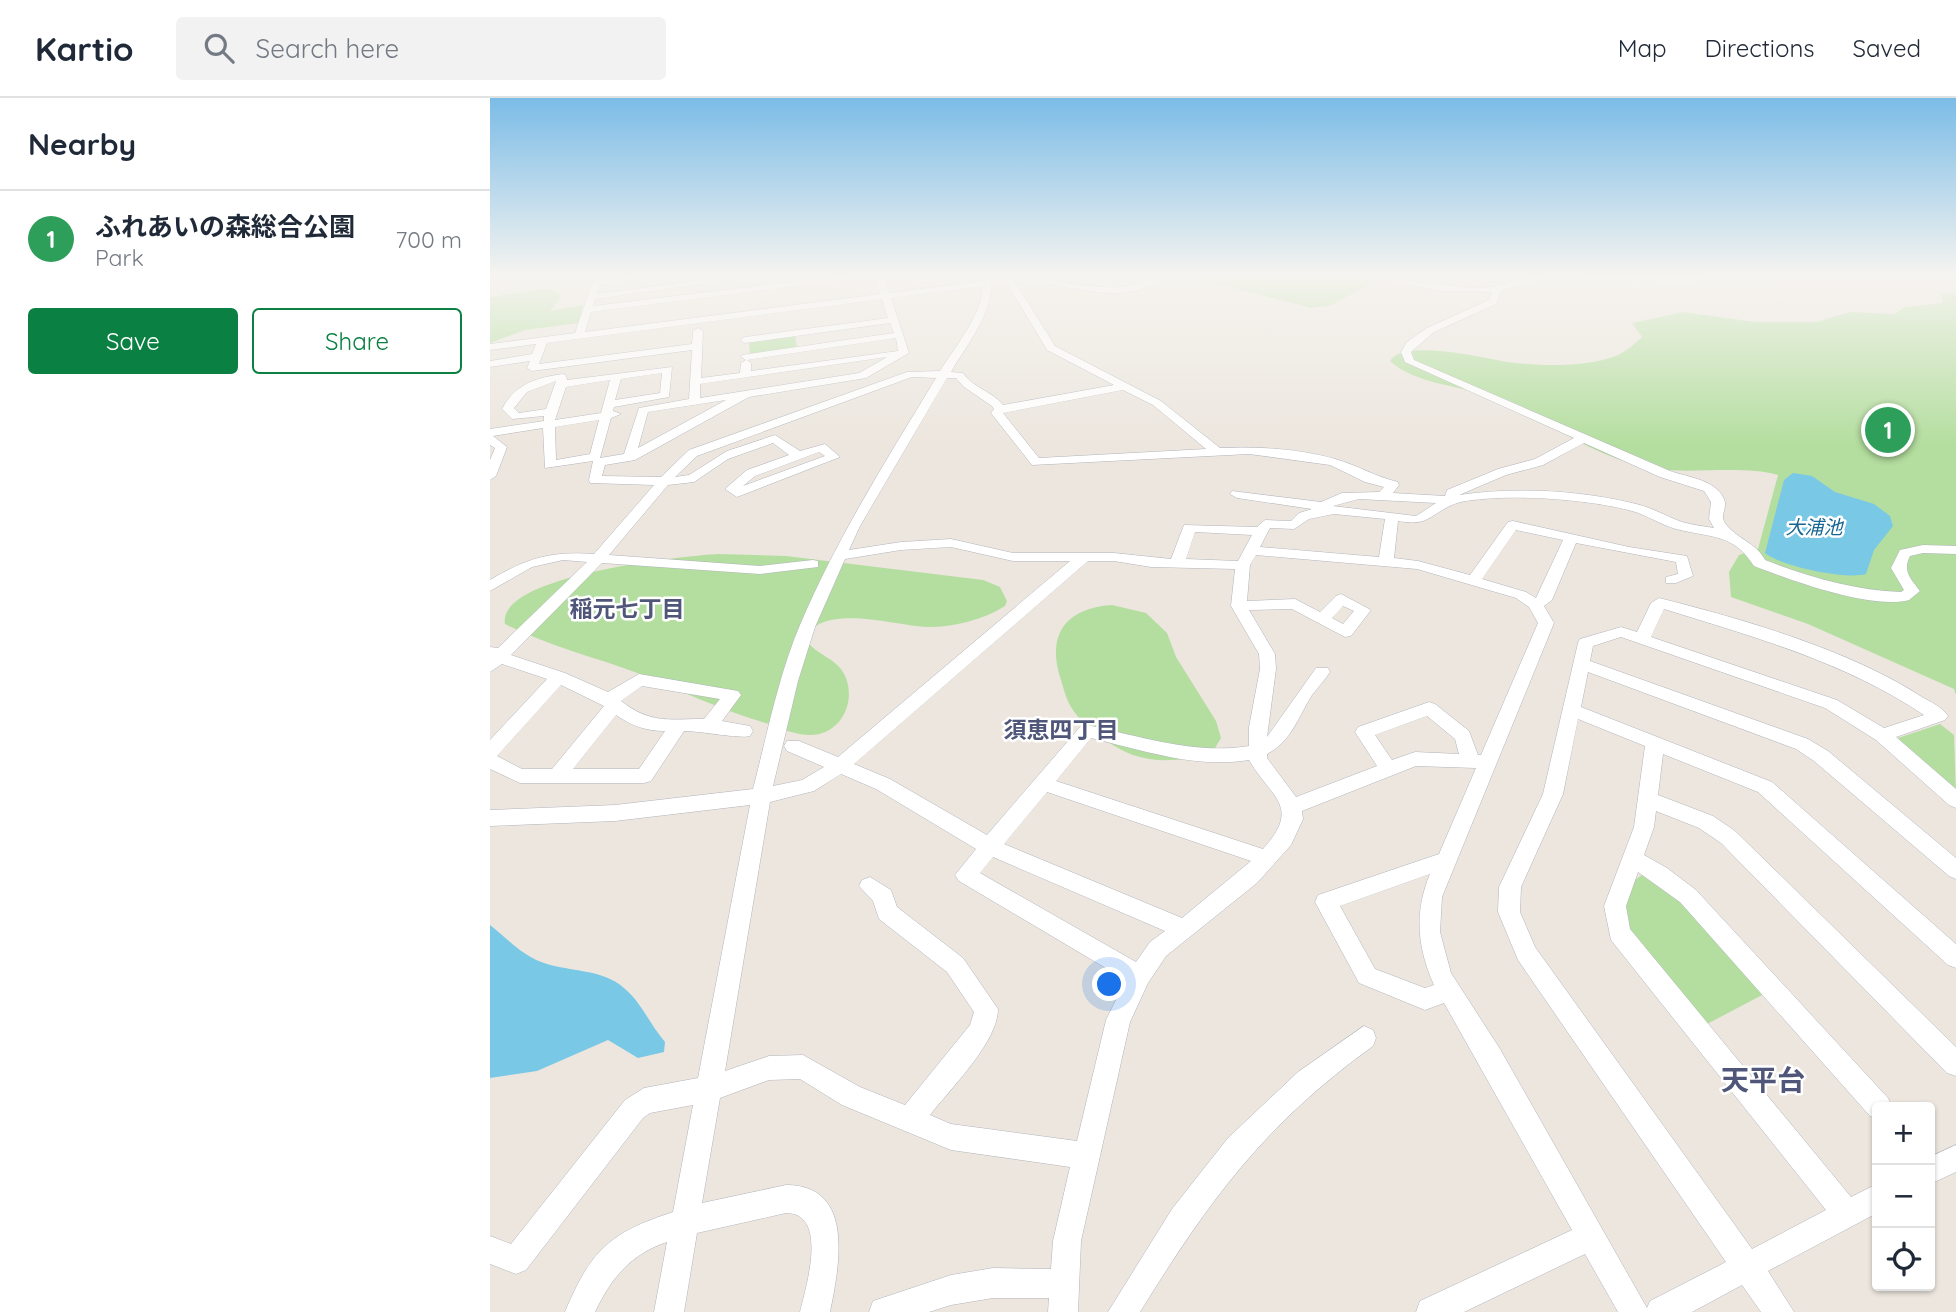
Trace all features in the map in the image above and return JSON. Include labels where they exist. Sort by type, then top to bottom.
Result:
[{"type":"street","points":[[490,337],[531,332]]},
{"type":"street","points":[[579,336],[581,332]]},
{"type":"street","points":[[490,347],[612,332]]},
{"type":"street","points":[[490,364],[694,332]]},
{"type":"street","points":[[694,402],[698,332]]},
{"type":"street","points":[[745,332],[746,375]]},
{"type":"street","points":[[745,340],[807,332]]},
{"type":"street","points":[[898,332],[905,351]]},
{"type":"street","points":[[669,1312],[761,796],[775,730],[796,660],[838,556],[968,332]]},
{"type":"street","points":[[1041,332],[1051,348],[1157,403],[1216,451]]},
{"type":"street","points":[[1430,332],[1410,343],[1407,359],[1432,375],[1586,437],[1665,474],[1709,488],[1718,502],[1716,519],[1727,535]]},
{"type":"street","points":[[746,357],[899,335]]},
{"type":"street","points":[[543,340],[532,368],[697,346]]},
{"type":"street","points":[[695,382],[905,351]]},
{"type":"street","points":[[608,409],[643,410],[862,376],[905,351]]},
{"type":"street","points":[[490,433],[549,418],[608,409],[665,395],[668,369],[561,384]]},
{"type":"street","points":[[493,657],[597,560],[664,480],[693,453],[911,374],[959,375],[966,385],[996,402],[1000,410],[998,413],[1036,463],[1249,450],[1333,462],[1370,479],[1393,485],[1382,496]]},
{"type":"street","points":[[549,418],[516,417],[508,409],[514,394],[539,381],[562,377],[549,418],[549,465],[594,457],[616,376]]},
{"type":"street","points":[[1000,410],[1126,386]]},
{"type":"street","points":[[746,394],[628,457],[599,462],[595,480],[694,479],[716,461],[775,439],[798,455]]},
{"type":"street","points":[[628,457],[643,410]]},
{"type":"street","points":[[1237,494],[1418,520],[1450,499],[1452,493],[1502,472],[1539,462],[1586,437]]},
{"type":"street","points":[[490,439],[501,447],[494,455],[490,476]]},
{"type":"street","points":[[821,447],[834,457],[737,493],[732,489],[751,473],[798,455],[821,447]]},
{"type":"street","points":[[884,1312],[951,1290],[993,1283],[1065,1298],[1067,1241],[1118,1020],[1140,976],[1158,949],[1250,877],[1290,830],[1292,807],[1265,772],[1258,758],[1258,727],[1268,669],[1267,654],[1239,606],[1247,558],[1265,524],[1294,525],[1305,513],[1323,507],[1329,501],[1349,496],[1450,499],[1486,495],[1573,497],[1629,506],[1657,514],[1677,525],[1727,535],[1753,551],[1759,564],[1774,570],[1847,589],[1891,596],[1911,594],[1898,573],[1905,553],[1923,549],[1956,550]]},
{"type":"street","points":[[1386,561],[1392,517]]},
{"type":"street","points":[[1474,580],[1513,525],[1682,559],[1686,576],[1671,580]]},
{"type":"street","points":[[1177,564],[1189,528],[1261,531]]},
{"type":"street","points":[[1535,604],[1544,600],[1571,538]]},
{"type":"street","points":[[838,556],[901,546],[951,543],[1013,557],[1084,556],[1177,564],[1247,558],[1386,561],[1418,565],[1474,580],[1521,595],[1535,604],[1546,623],[1480,762],[1448,859],[1432,897],[1429,923],[1433,959],[1448,990],[1490,1058],[1589,1237],[1634,1312]]},
{"type":"street","points":[[490,586],[507,574],[545,559],[563,556],[760,570],[813,564]]},
{"type":"street","points":[[490,818],[615,813],[761,796],[807,786],[841,765],[1084,556]]},
{"type":"street","points":[[1642,639],[1659,603],[1816,653],[1894,687],[1939,716],[1882,735]]},
{"type":"street","points":[[1239,606],[1295,604],[1322,619]]},
{"type":"street","points":[[1779,1312],[1526,953],[1514,930],[1509,912],[1510,887],[1553,794],[1586,643],[1621,632],[1805,694],[1857,718],[1882,735],[1956,800]]},
{"type":"street","points":[[493,657],[559,677],[611,703],[637,721],[678,727],[709,725],[744,731]]},
{"type":"street","points":[[1583,664],[1802,744],[1822,756],[1956,870]]},
{"type":"street","points":[[1140,976],[966,875],[1087,731],[1212,757],[1258,750],[1273,743],[1295,713],[1303,695],[1322,672]]},
{"type":"street","points":[[490,752],[559,677]]},
{"type":"street","points":[[556,776],[611,703],[639,680],[732,695],[709,725]]},
{"type":"street","points":[[1388,769],[1364,732],[1429,708],[1463,736],[1480,762]]},
{"type":"street","points":[[1572,710],[1765,787],[1956,958]]},
{"type":"street","points":[[490,761],[520,776],[644,776],[678,727]]},
{"type":"street","points":[[1655,742],[1644,827],[1615,906],[1619,933],[1846,1213]]},
{"type":"street","points":[[793,747],[883,784],[990,846],[1185,929]]},
{"type":"street","points":[[1292,807],[1415,759],[1480,762]]},
{"type":"street","points":[[1044,784],[1266,858]]},
{"type":"street","points":[[1649,800],[1706,822],[1728,837],[1956,1064]]},
{"type":"street","points":[[1631,858],[1660,874],[1688,896],[1874,1102]]},
{"type":"street","points":[[1448,859],[1326,902],[1367,976],[1425,999],[1448,990]]},
{"type":"street","points":[[870,886],[883,897],[887,912],[955,965],[986,1009],[986,1018],[979,1033],[910,1120]]},
{"type":"street","points":[[1123,1312],[1222,1166],[1280,1105],[1320,1069],[1364,1038]]},
{"type":"street","points":[[490,1250],[516,1260],[626,1119],[644,1101],[709,1089],[769,1068],[803,1067],[851,1096],[951,1137],[1085,1156]]},
{"type":"street","points":[[580,1312],[607,1264],[626,1245],[645,1235],[686,1222],[785,1199],[803,1200],[817,1210],[824,1229],[815,1312]]},
{"type":"street","points":[[1661,1312],[1872,1200]]},
{"type":"street","points":[[1431,1312],[1589,1237]]},
{"type":"green space","points":[[490,332],[521,332],[490,343]]},
{"type":"green space","points":[[1638,332],[1956,332],[1956,695],[1954,689],[1808,624],[1731,597],[1729,572],[1739,555],[1758,549],[1778,475],[1750,471],[1656,469],[1633,464],[1591,448],[1490,397],[1425,380],[1390,361],[1399,354],[1430,350],[1515,363],[1579,364],[1616,356],[1642,337]]},
{"type":"green space","points":[[795,335],[797,348],[750,354],[749,342]]},
{"type":"green space","points":[[718,554],[786,556],[983,580],[1000,587],[1007,601],[1005,606],[987,615],[948,626],[928,627],[843,618],[814,627],[805,638],[814,649],[838,665],[846,678],[849,698],[843,717],[837,724],[820,734],[810,735],[789,731],[736,713],[505,624],[510,607],[530,593],[559,581],[633,564]]},
{"type":"green space","points":[[1112,605],[1146,613],[1167,633],[1176,657],[1216,721],[1221,738],[1212,753],[1173,760],[1133,755],[1100,736],[1073,710],[1057,664],[1058,637],[1071,618],[1096,607]]},
{"type":"green space","points":[[1940,724],[1954,735],[1956,794],[1895,739]]},
{"type":"green space","points":[[1645,874],[1680,899],[1766,993],[1705,1025],[1628,932],[1628,891],[1638,878]]},
{"type":"water","name":"大浦池","points":[[1793,473],[1812,476],[1835,492],[1874,504],[1890,516],[1893,526],[1874,550],[1866,574],[1844,575],[1814,571],[1784,563],[1765,553],[1784,480]]},
{"type":"water","points":[[490,925],[538,961],[603,976],[619,984],[639,1004],[665,1042],[664,1052],[638,1058],[608,1040],[537,1071],[490,1078]]},
{"type":"place","name":"ふれあいの森総合公園","points":[[1888,430]]},
{"type":"district","name":"稲元七丁目","points":[[627,609]]},
{"type":"district","name":"須恵四丁目","points":[[1061,730]]},
{"type":"district","name":"天平台","points":[[1763,1080]]}]
